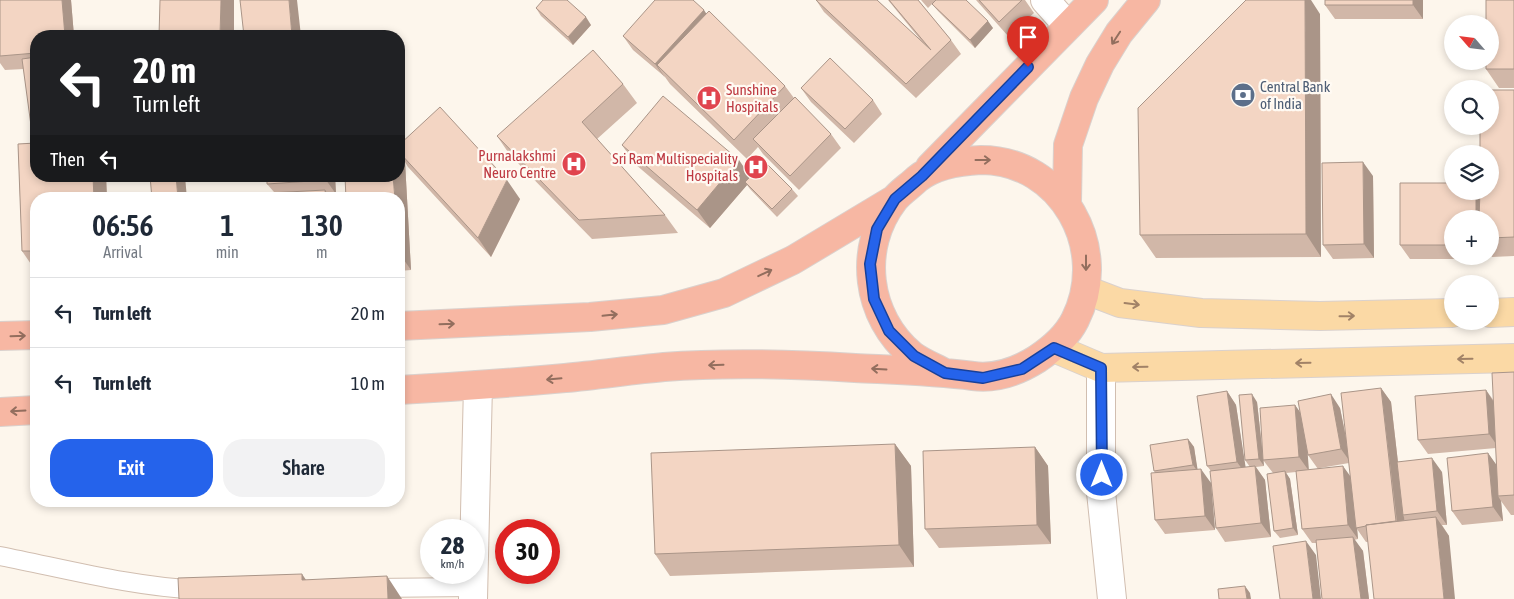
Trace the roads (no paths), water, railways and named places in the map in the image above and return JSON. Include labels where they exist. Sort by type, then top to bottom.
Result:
[{"type":"highway","points":[[405,326],[581,318],[662,310],[724,293],[784,264],[895,199],[922,176],[1094,0]]},
{"type":"highway","points":[[1066,202],[1068,145],[1084,98],[1100,64],[1119,33],[1146,0]]},
{"type":"highway","points":[[405,390],[478,386],[664,367],[766,363],[945,373],[983,378],[1022,369],[1054,348],[1075,321],[1086,290],[1086,244],[1066,202],[1036,175],[1000,160],[959,160],[922,176]]},
{"type":"highway","points":[[895,199],[877,229],[870,264],[874,299],[889,331],[914,356],[945,373]]},
{"type":"highway","points":[[0,336],[30,335]]},
{"type":"highway","points":[[0,412],[30,410]]},
{"type":"main road","points":[[1086,290],[1120,303],[1202,313],[1320,316],[1444,313]]},
{"type":"main road","points":[[1499,313],[1514,312]]},
{"type":"main road","points":[[1054,348],[1101,368],[1514,358]]},
{"type":"street","points":[[1044,0],[1068,26]]},
{"type":"street","points":[[1101,368],[1102,492],[1112,599]]},
{"type":"street","points":[[473,593],[478,386]]},
{"type":"lane","points":[[0,556],[148,585],[175,589],[221,591]]},
{"type":"lane","points":[[357,589],[473,593]]},
{"type":"place","name":"Central Bank of India","points":[[1243,95]]},
{"type":"place","name":"Sunshine Hospitals","points":[[709,98]]},
{"type":"place","name":"Purnalakshmi Neuro Centre","points":[[574,164]]},
{"type":"place","name":"Sri Ram Multispeciality Hospitals","points":[[756,167]]}]
